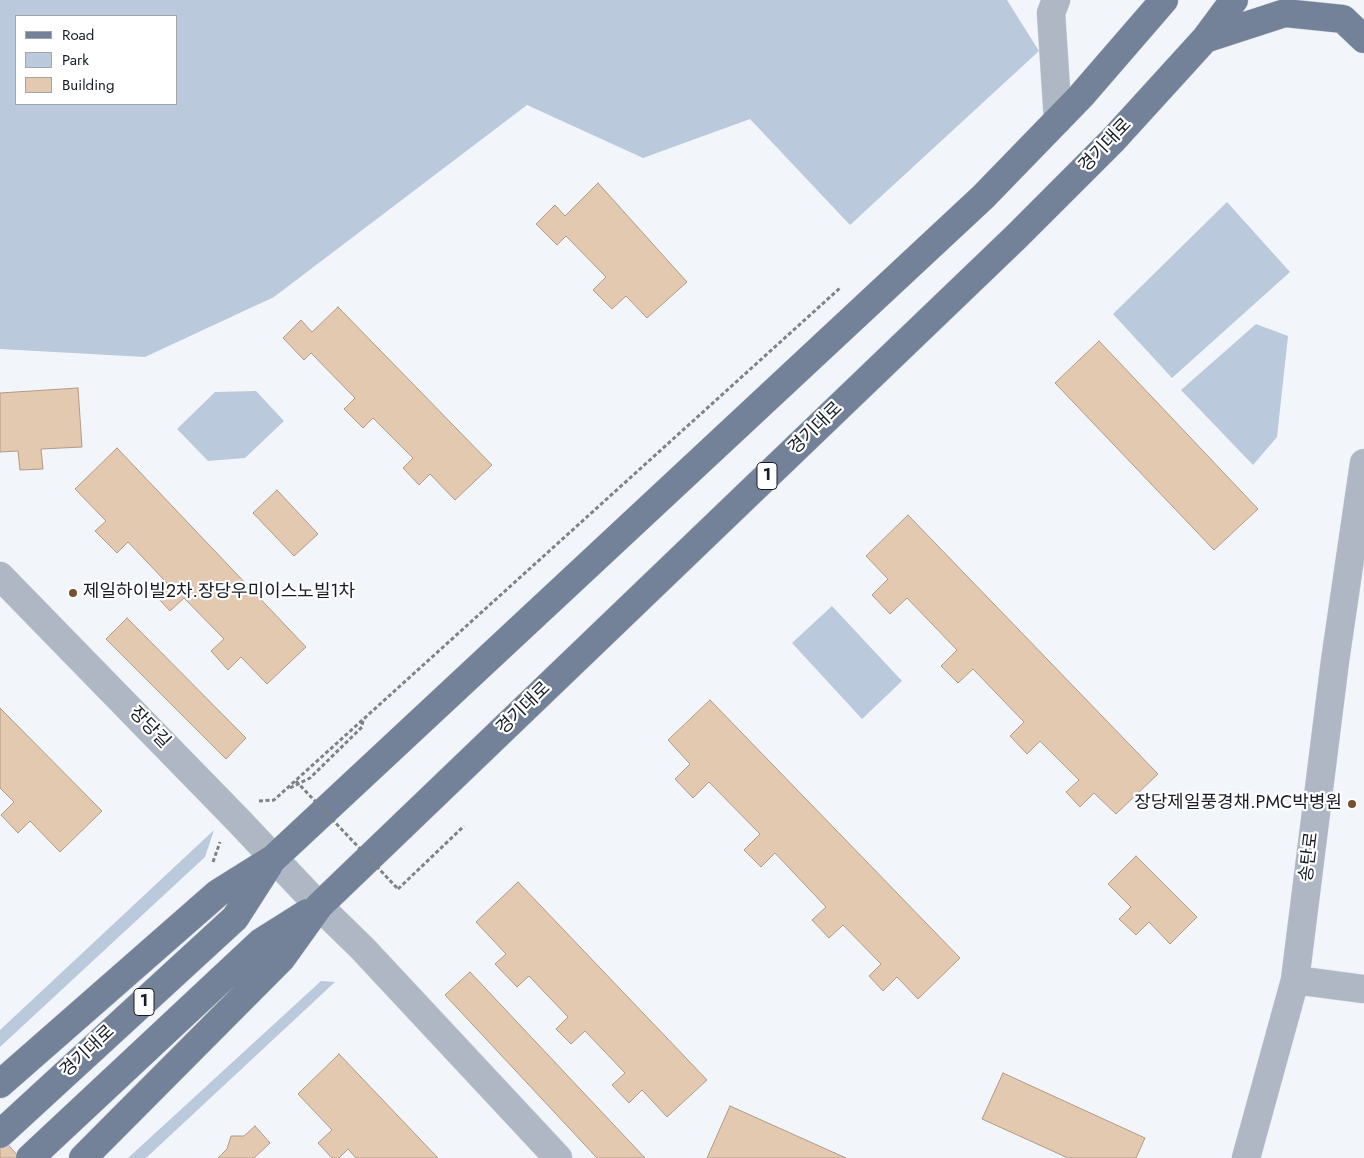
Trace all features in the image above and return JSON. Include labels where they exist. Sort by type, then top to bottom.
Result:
[{"type":"main road","name":"경기대로","points":[[0,1084],[218,893],[274,858],[983,197],[1081,96],[1164,0]]},
{"type":"main road","name":"경기대로","points":[[83,1158],[281,959],[319,906],[1017,236],[1113,140],[1206,39],[1234,0]]},
{"type":"main road","points":[[1206,39],[1285,13],[1343,19],[1364,39]]},
{"type":"main road","name":"경기대로","points":[[0,1134],[235,918],[274,858]]},
{"type":"main road","name":"경기대로","points":[[30,1158],[261,942],[319,906]]},
{"type":"street","points":[[1056,0],[1051,13],[1058,120]]},
{"type":"street","name":"송탄로","points":[[1246,1158],[1295,980],[1335,661],[1364,463]]},
{"type":"street","name":"장당길","points":[[0,576],[319,906],[363,948],[558,1158]]},
{"type":"street","points":[[1295,980],[1364,989]]},
{"type":"path","points":[[464,826],[398,889],[296,781],[363,718],[842,287]]},
{"type":"path","points":[[284,791],[310,778],[362,727],[363,718]]},
{"type":"green space","points":[[0,0],[1007,0],[1039,51],[850,225],[750,119],[643,158],[527,105],[274,297],[145,357],[0,349]]},
{"type":"green space","points":[[1227,202],[1290,272],[1172,378],[1113,314]]},
{"type":"green space","points":[[1256,324],[1288,336],[1277,437],[1253,465],[1181,390]]},
{"type":"green space","points":[[256,391],[284,421],[245,458],[208,461],[177,429],[215,392]]},
{"type":"green space","points":[[832,606],[902,681],[862,719],[792,643]]},
{"type":"green space","points":[[214,830],[205,857],[0,1047],[0,1030]]},
{"type":"green space","points":[[321,981],[335,982],[146,1158],[128,1158]]},
{"type":"building","points":[[598,183],[687,282],[647,318],[626,296],[612,309],[593,290],[606,277],[566,236],[557,245],[536,224],[555,205],[565,216]]},
{"type":"building","points":[[338,307],[492,465],[455,500],[430,474],[419,485],[403,468],[413,458],[373,418],[363,428],[344,409],[355,398],[311,353],[304,360],[283,338],[301,320],[312,332]]},
{"type":"building","points":[[1099,341],[1258,509],[1214,550],[1055,383]]},
{"type":"building","points":[[78,388],[82,447],[41,449],[43,469],[20,470],[18,451],[0,452],[0,393]]},
{"type":"building","points":[[117,448],[306,647],[267,684],[241,657],[228,670],[211,651],[224,639],[184,598],[170,611],[155,595],[167,583],[128,542],[117,553],[95,531],[106,521],[75,489]]},
{"type":"building","points":[[277,490],[318,534],[294,556],[253,513]]},
{"type":"building","points":[[908,515],[1158,774],[1116,814],[1094,793],[1080,807],[1066,792],[1079,780],[1040,741],[1027,754],[1010,736],[1024,722],[973,669],[958,683],[941,666],[957,650],[907,598],[890,614],[872,595],[888,579],[866,556]]},
{"type":"building","points":[[127,618],[246,738],[226,759],[106,639]]},
{"type":"building","points":[[710,700],[960,958],[918,999],[897,977],[883,991],[869,976],[881,964],[843,925],[829,938],[812,920],[826,907],[775,853],[761,867],[744,850],[760,834],[709,782],[693,798],[675,779],[690,764],[668,740]]},
{"type":"building","points":[[0,708],[102,811],[60,852],[30,821],[18,833],[1,815],[14,802],[0,788]]},
{"type":"building","points":[[1136,856],[1197,917],[1170,944],[1149,922],[1136,935],[1119,919],[1131,907],[1108,884]]},
{"type":"building","points":[[518,882],[707,1080],[667,1117],[642,1090],[629,1103],[612,1085],[625,1073],[585,1031],[571,1044],[556,1029],[568,1017],[529,976],[517,987],[495,964],[506,954],[476,922]]},
{"type":"building","points":[[470,972],[645,1158],[597,1158],[445,995]]},
{"type":"building","points":[[339,1054],[438,1158],[356,1158],[348,1149],[339,1158],[332,1158],[318,1143],[332,1130],[298,1094]]},
{"type":"building","points":[[1003,1073],[1145,1138],[1136,1158],[1068,1158],[982,1119]]},
{"type":"building","points":[[730,1106],[846,1158],[707,1158]]},
{"type":"building","points":[[255,1126],[270,1143],[254,1158],[218,1158],[227,1149],[231,1136],[244,1136]]},
{"type":"building","points":[[0,1136],[20,1158],[0,1158]]},
{"type":"place","name":"제일하이빌2차.장당우미이스노빌1차","points":[[73,593]]},
{"type":"place","name":"장당제일풍경채.PMC박병원","points":[[1352,804]]}]
